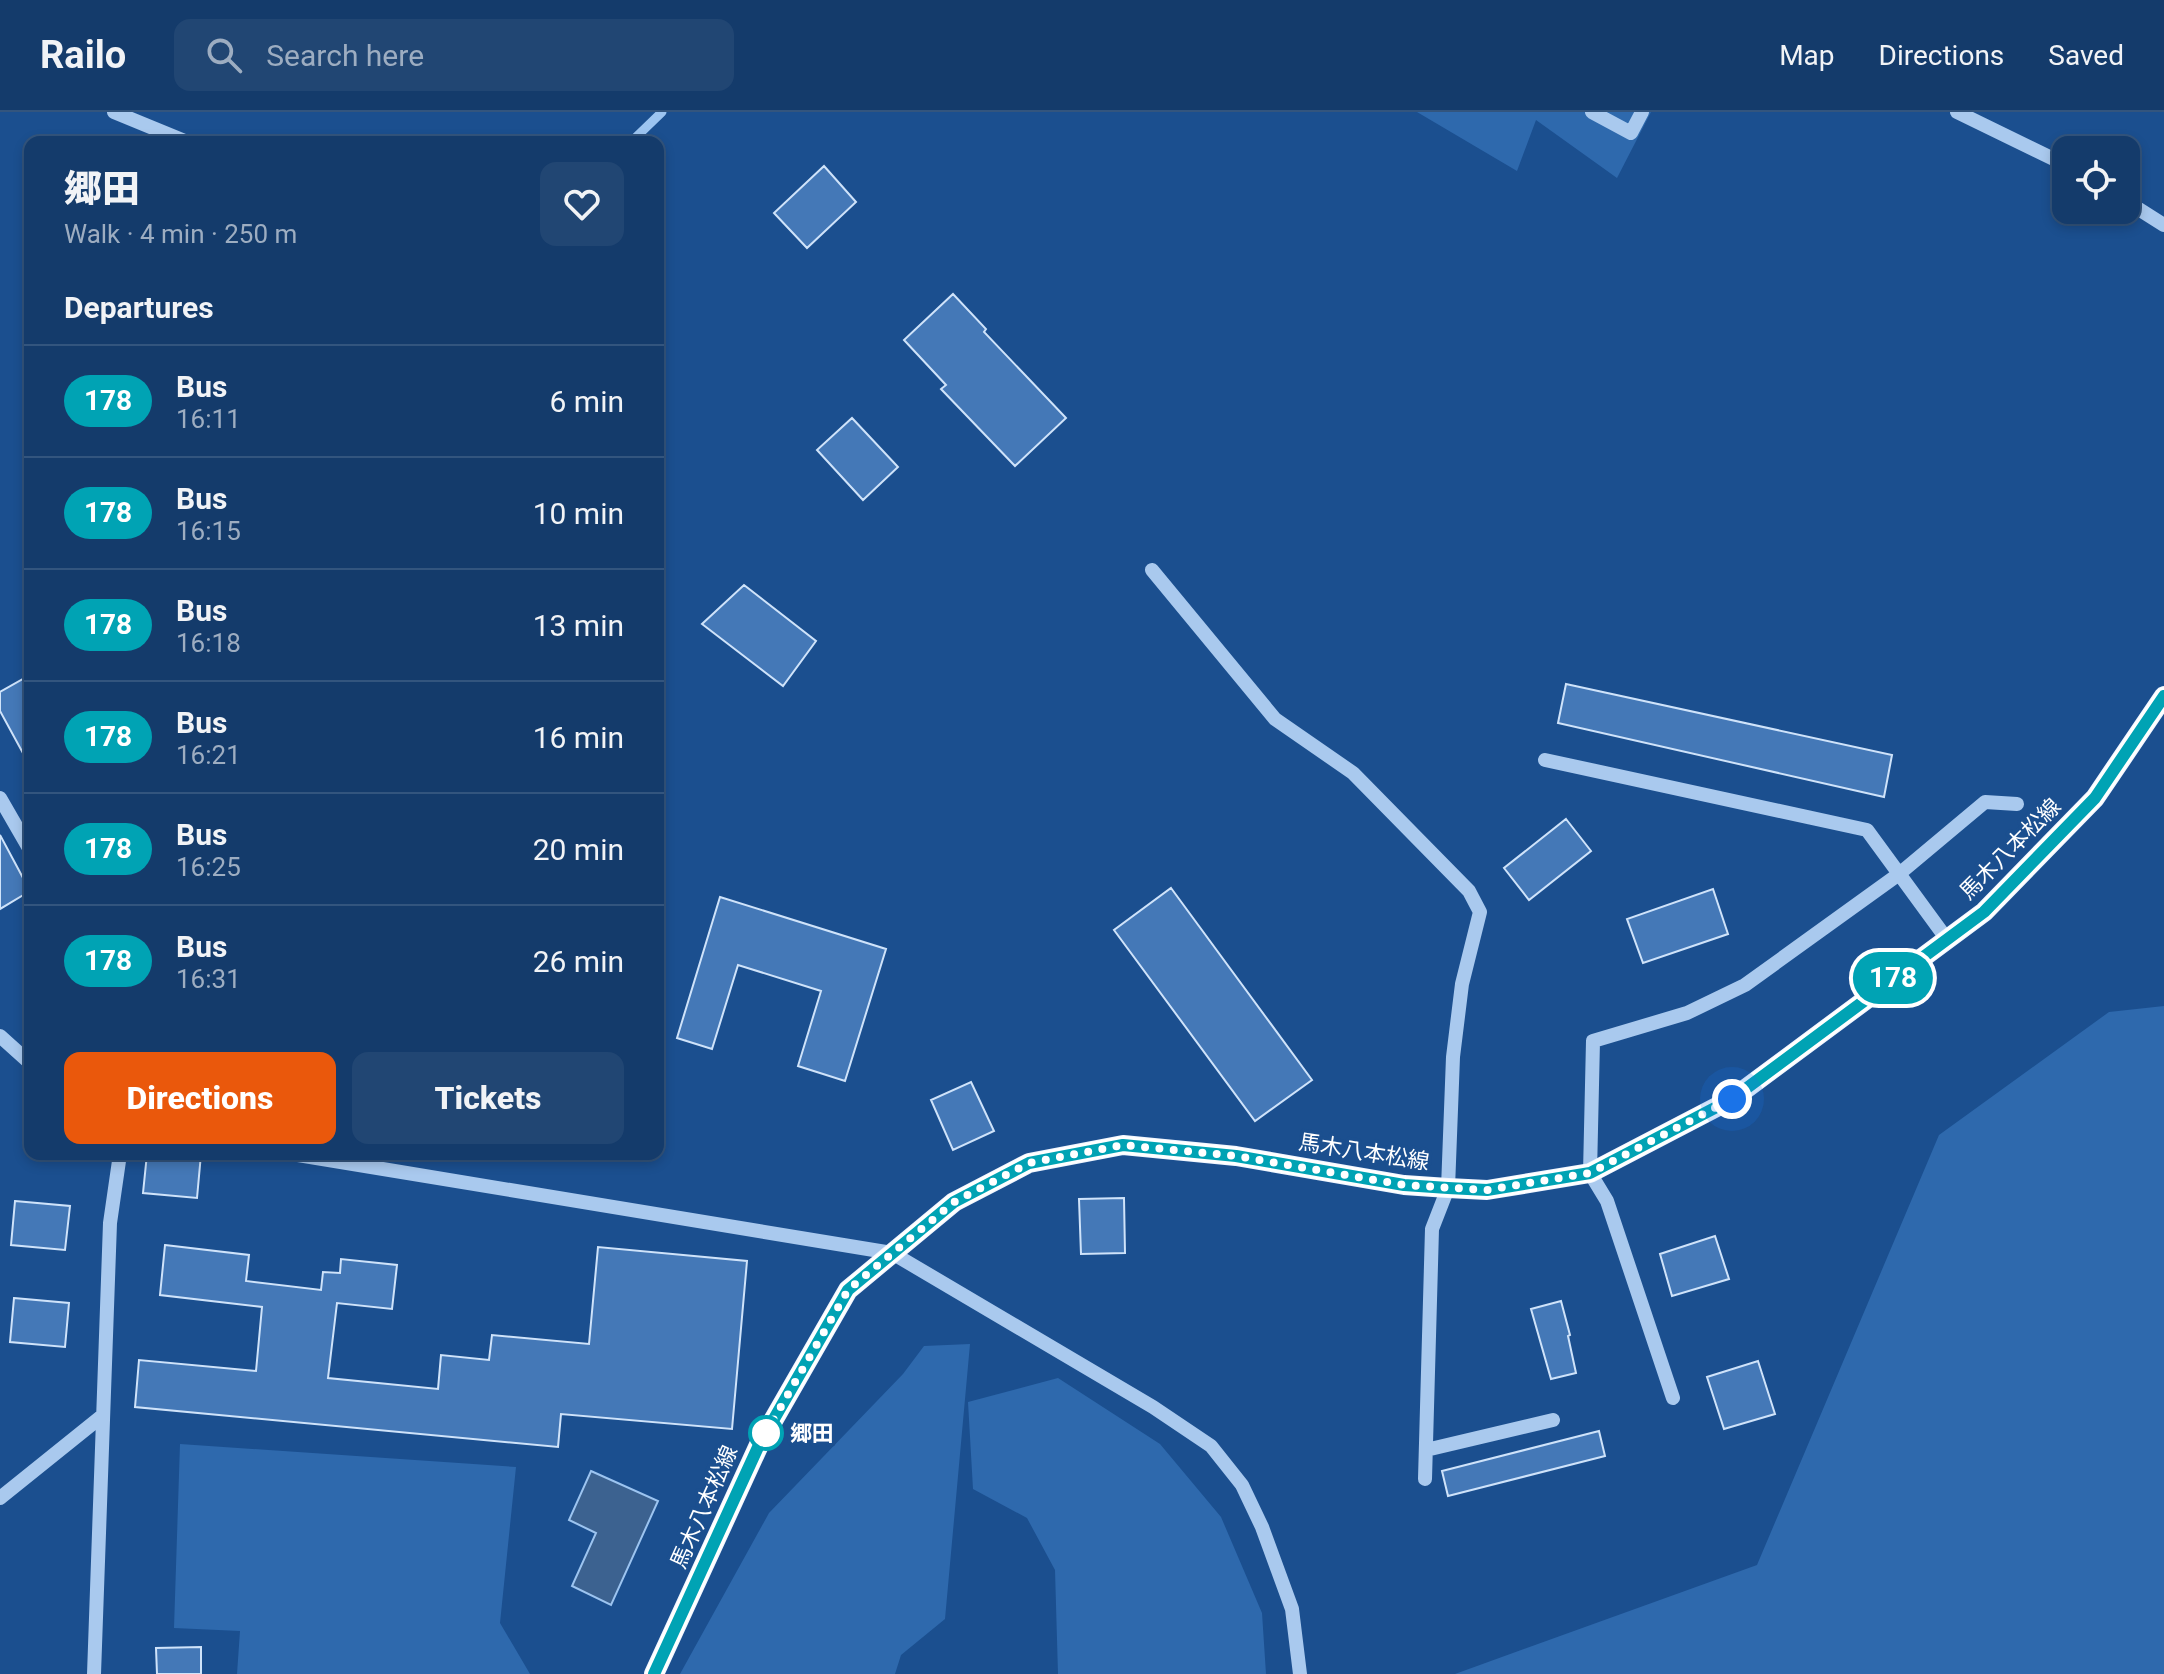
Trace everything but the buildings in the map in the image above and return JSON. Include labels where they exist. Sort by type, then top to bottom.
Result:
[{"type":"main road","name":"馬木八本松線","points":[[654,1674],[759,1445],[848,1290],[954,1202],[1029,1163],[1123,1145],[1236,1156],[1404,1185],[1448,1188],[1487,1190],[1590,1173],[1732,1099],[1984,912],[2095,798],[2164,696]]},
{"type":"street","points":[[114,112],[172,136]]},
{"type":"street","points":[[1592,112],[1631,133],[1642,112]]},
{"type":"street","points":[[1957,112],[2052,158]]},
{"type":"street","points":[[2140,210],[2164,225]]},
{"type":"street","points":[[1152,570],[1275,719],[1353,773],[1469,891],[1480,912],[1462,984],[1453,1057],[1448,1188],[1432,1229],[1425,1479]]},
{"type":"street","points":[[1545,760],[1867,830],[1946,938]]},
{"type":"street","points":[[0,798],[24,840]]},
{"type":"street","points":[[1673,1398],[1607,1201],[1590,1173],[1593,1041],[1687,1013],[1745,985],[1899,874],[1985,802],[2017,804]]},
{"type":"street","points":[[0,1036],[24,1058]]},
{"type":"street","points":[[94,1674],[110,1223],[119,1160]]},
{"type":"street","points":[[328,1160],[892,1253],[1153,1407],[1211,1446],[1242,1485],[1262,1527],[1292,1609],[1300,1674]]},
{"type":"street","points":[[0,1498],[102,1416]]},
{"type":"street","points":[[1426,1450],[1553,1420]]},
{"type":"shaded area","points":[[1417,112],[1651,112],[1617,178],[1536,120],[1517,171]]},
{"type":"shaded area","points":[[2164,1006],[2164,1674],[1455,1674],[1757,1565],[1939,1135],[2109,1012]]},
{"type":"shaded area","points":[[970,1344],[945,1619],[901,1655],[895,1674],[680,1674],[769,1513],[903,1374],[924,1346]]},
{"type":"shaded area","points":[[1058,1378],[1160,1444],[1221,1517],[1262,1613],[1266,1674],[1058,1674],[1055,1570],[1027,1518],[973,1489],[968,1402]]},
{"type":"shaded area","points":[[180,1444],[516,1467],[500,1623],[530,1674],[237,1674],[240,1631],[174,1628]]},
{"type":"shaded area","points":[[591,1471],[658,1501],[611,1605],[572,1586],[596,1533],[569,1520]]},
{"type":"waterway","points":[[637,136],[662,112]]},
{"type":"bus line","name":"178","points":[[654,1674],[759,1445],[848,1290],[954,1202],[1029,1163],[1123,1145],[1236,1156],[1404,1185],[1448,1188],[1487,1190],[1590,1173],[1732,1099],[1984,912],[2095,798],[2164,696]]},
{"type":"place","name":"郷田","points":[[766,1433]]},
{"type":"route","points":[[766,1433],[759,1445],[848,1290],[954,1202],[1029,1163],[1123,1145],[1236,1156],[1404,1185],[1487,1190],[1590,1173],[1732,1099]]}]
